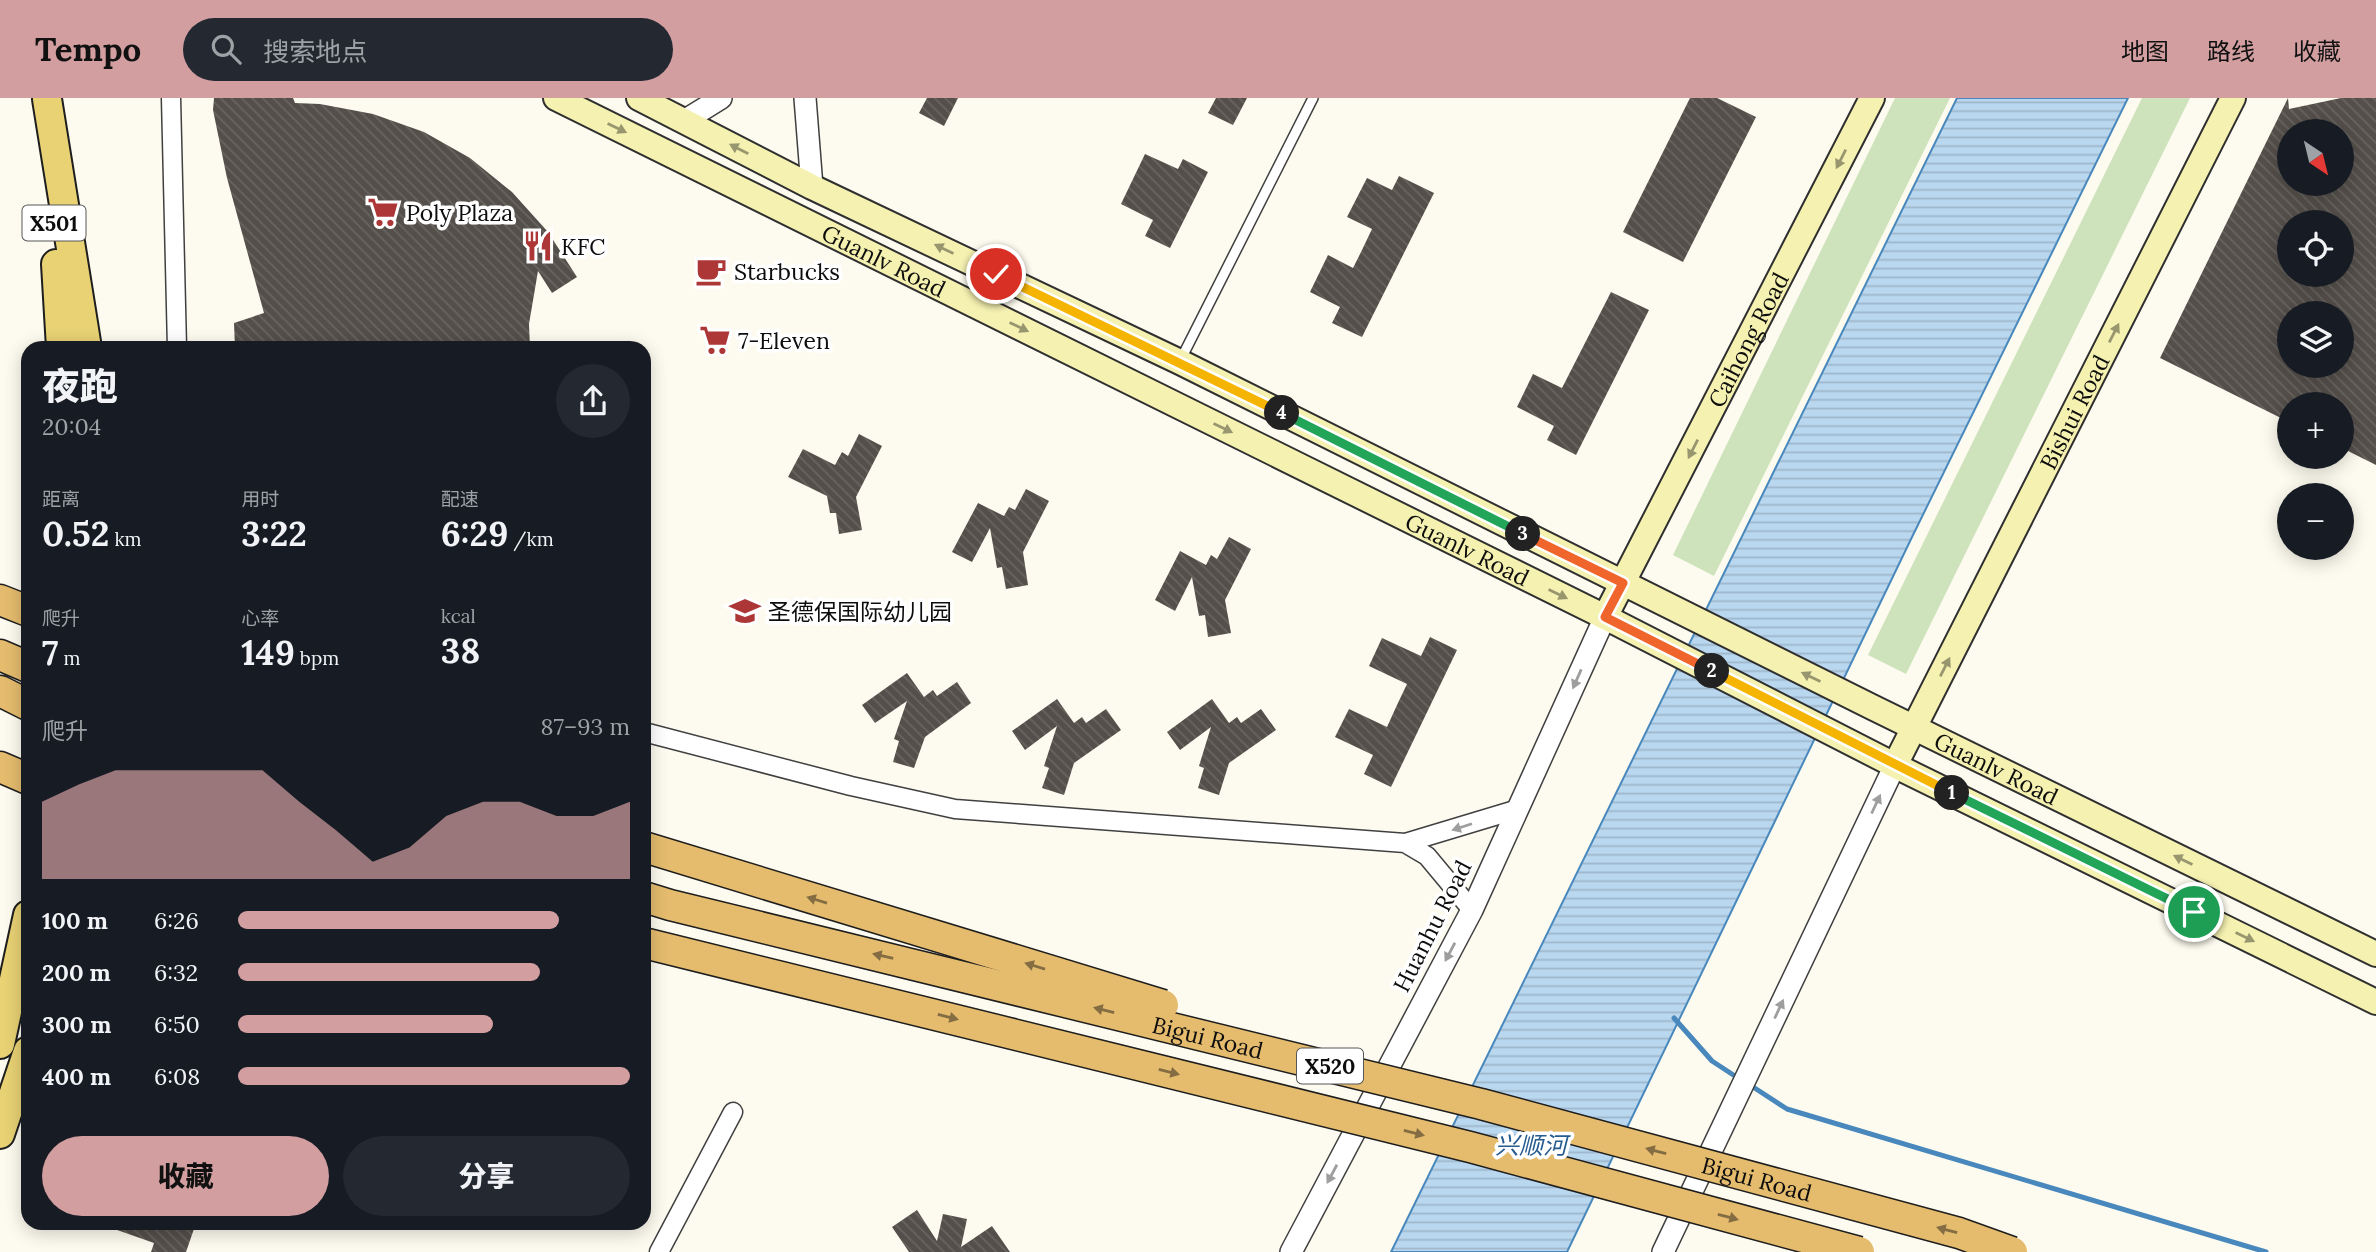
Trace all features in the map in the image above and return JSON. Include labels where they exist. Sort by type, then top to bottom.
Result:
[{"type":"highway","points":[[0,600],[21,608]]},
{"type":"highway","points":[[0,655],[21,664]]},
{"type":"highway","points":[[0,691],[21,702]]},
{"type":"highway","points":[[0,767],[21,776]]},
{"type":"highway","points":[[651,849],[1522,1115]]},
{"type":"highway","name":"Bigui Road","points":[[651,899],[1522,1115],[1959,1233],[2012,1252]]},
{"type":"highway","name":"Bigui Road","points":[[651,945],[1470,1147],[1858,1252]]},
{"type":"highway","points":[[651,952],[917,1009]]},
{"type":"main road","name":"X501","points":[[47,98],[61,341]]},
{"type":"main road","points":[[47,98],[86,341]]},
{"type":"main road","name":"Guanlv Road","points":[[556,98],[2376,1002]]},
{"type":"main road","name":"Guanlv Road","points":[[639,98],[812,187],[1180,362],[1914,728],[2376,954]]},
{"type":"main road","name":"Caihong Road","points":[[1605,617],[1872,98]]},
{"type":"main road","name":"Bishui Road","points":[[1895,765],[2233,98]]},
{"type":"main road","points":[[0,1044],[21,947]]},
{"type":"main road","points":[[0,1134],[21,1072]]},
{"type":"street","points":[[171,98],[177,341]]},
{"type":"street","points":[[684,121],[720,98]]},
{"type":"street","points":[[805,98],[812,187]]},
{"type":"street","points":[[2217,130],[2246,98]]},
{"type":"street","name":"Huanhu Road","points":[[1291,1252],[1472,910],[1605,617]]},
{"type":"street","points":[[651,734],[851,786],[955,809],[1405,843],[1518,808]]},
{"type":"street","points":[[1663,1252],[1895,765]]},
{"type":"street","points":[[1405,843],[1427,856],[1472,910]]},
{"type":"street","points":[[659,1252],[733,1112]]},
{"type":"lane","points":[[1180,362],[1313,98]]},
{"type":"green space","points":[[1895,98],[1950,98],[1714,576],[1673,555]]},
{"type":"green space","points":[[2142,98],[2190,98],[1906,674],[1868,655]]},
{"type":"water","name":"兴顺河","points":[[1957,98],[2128,98],[1913,535],[1567,1252],[1391,1252]]},
{"type":"building","name":"Poly Plaza","points":[[214,98],[293,98],[295,103],[320,104],[373,114],[424,132],[470,158],[512,192],[548,232],[577,277],[552,293],[538,271],[529,324],[530,341],[235,341],[234,323],[264,313],[227,178],[213,110]]},
{"type":"building","points":[[927,98],[958,98],[944,126],[919,113]]},
{"type":"building","points":[[1216,98],[1247,98],[1233,125],[1208,113]]},
{"type":"building","points":[[1690,98],[1717,98],[1756,117],[1683,262],[1623,232]]},
{"type":"building","points":[[2288,98],[2289,109],[2341,98],[2376,98],[2376,465],[2354,454],[2354,392],[2277,392],[2277,416],[2160,358],[2277,120],[2277,196],[2354,196],[2354,119],[2278,119]]},
{"type":"building","points":[[1145,154],[1178,169],[1183,159],[1208,172],[1170,248],[1145,236],[1153,220],[1121,204]]},
{"type":"building","points":[[1399,176],[1434,193],[1362,337],[1332,323],[1340,307],[1310,292],[1328,255],[1353,268],[1362,250],[1372,229],[1347,217],[1367,178],[1392,190]]},
{"type":"building","points":[[1611,292],[1649,310],[1576,455],[1547,440],[1554,426],[1517,407],[1533,374],[1562,388]]},
{"type":"building","points":[[859,434],[882,446],[856,497],[862,530],[839,534],[836,513],[830,513],[827,496],[788,477],[803,449],[835,465],[842,452],[848,456]]},
{"type":"building","points":[[1026,489],[1049,501],[1023,552],[1028,585],[1006,589],[1002,567],[997,568],[990,528],[972,562],[952,552],[978,503],[1004,516],[1009,507],[1015,510]]},
{"type":"building","points":[[1229,537],[1251,549],[1225,600],[1231,633],[1208,637],[1205,615],[1199,616],[1192,577],[1175,611],[1155,600],[1180,551],[1206,565],[1211,555],[1217,559]]},
{"type":"building","points":[[1430,637],[1457,650],[1391,787],[1364,774],[1373,755],[1335,737],[1349,709],[1387,727],[1407,684],[1369,666],[1382,638],[1421,656]]},
{"type":"building","points":[[907,673],[924,697],[933,690],[937,696],[957,682],[971,703],[925,737],[914,768],[893,762],[899,741],[894,739],[907,701],[875,723],[862,705]]},
{"type":"building","points":[[1057,699],[1074,723],[1082,717],[1086,723],[1106,709],[1121,730],[1074,763],[1064,795],[1042,788],[1049,768],[1044,766],[1057,726],[1025,750],[1012,731]]},
{"type":"building","points":[[1212,699],[1229,723],[1237,717],[1241,723],[1261,709],[1276,730],[1229,763],[1219,795],[1198,788],[1204,768],[1199,766],[1211,727],[1180,750],[1167,732]]},
{"type":"building","points":[[917,1210],[937,1241],[943,1214],[967,1219],[961,1247],[992,1226],[1010,1252],[909,1252],[892,1227]]},
{"type":"building","points":[[117,1230],[194,1230],[186,1252],[151,1252],[154,1243]]},
{"type":"waterway","points":[[1674,1018],[1712,1061],[1741,1080]]},
{"type":"waterway","points":[[1750,1085],[1787,1109],[2266,1252]]},
{"type":"place","name":"Poly Plaza","points":[[383,212]]},
{"type":"place","name":"KFC","points":[[538,246]]},
{"type":"place","name":"Starbucks","points":[[711,271]]},
{"type":"place","name":"7-Eleven","points":[[715,340]]},
{"type":"place","name":"圣德保国际幼儿园","points":[[745,611]]},
{"type":"route","points":[[996,274],[1180,362],[1623,583],[1605,617],[1895,765],[2194,912]]}]
